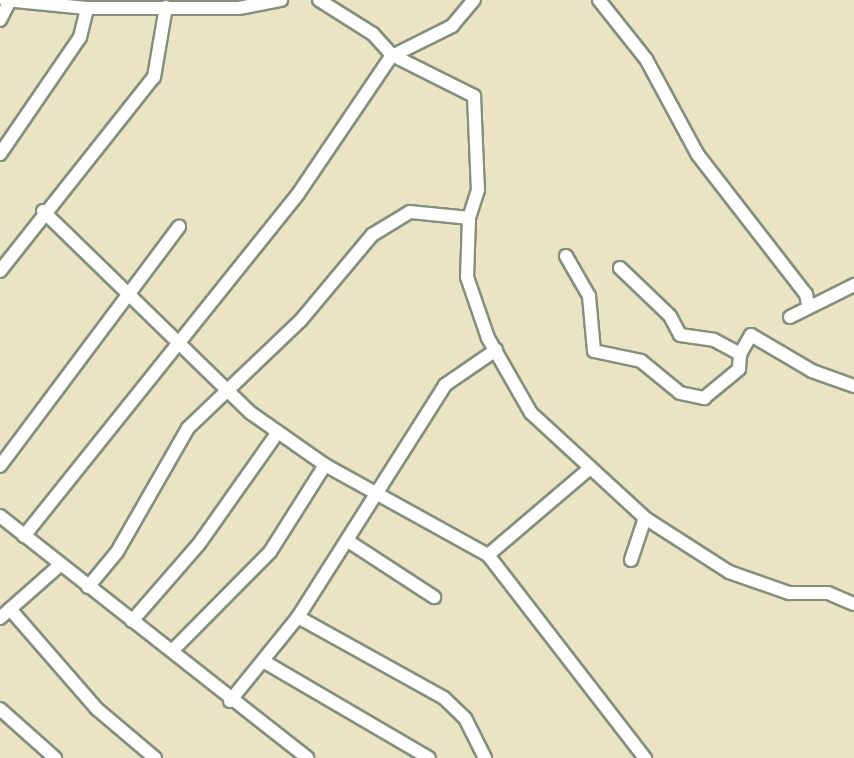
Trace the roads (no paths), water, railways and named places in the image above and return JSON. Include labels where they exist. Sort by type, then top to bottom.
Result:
[{"type":"street","points":[[0,20],[8,1],[87,8],[239,8],[281,0]]},
{"type":"street","points":[[319,0],[373,34],[394,55],[474,96],[478,190],[469,218],[467,277],[495,350],[531,413],[645,518],[754,583],[789,593],[828,593],[854,604]]},
{"type":"street","points":[[24,536],[183,344],[271,221],[298,194],[394,55],[452,26],[474,0]]},
{"type":"street","points":[[599,0],[646,59],[698,155],[806,294],[808,304]]},
{"type":"street","points":[[0,271],[43,211],[154,77],[166,7]]},
{"type":"street","points":[[0,154],[80,37],[87,8]]},
{"type":"street","points":[[43,211],[130,291],[229,391],[278,432],[375,495],[488,555],[645,758]]},
{"type":"street","points":[[88,587],[117,552],[188,428],[301,320],[372,235],[410,212],[469,218]]},
{"type":"street","points":[[0,466],[179,227]]},
{"type":"street","points":[[566,256],[589,296],[593,351],[641,361],[680,393],[704,398],[740,369],[740,354],[751,335],[812,371],[854,386]]},
{"type":"street","points":[[620,268],[670,316],[680,335],[714,340],[740,354]]},
{"type":"street","points":[[790,317],[808,304],[854,285]]},
{"type":"street","points":[[230,701],[298,617],[445,385],[495,350]]},
{"type":"street","points":[[132,621],[199,544],[278,432]]},
{"type":"street","points":[[172,651],[263,561],[325,465]]},
{"type":"street","points":[[488,555],[589,469]]},
{"type":"street","points":[[0,516],[172,651],[230,701],[307,758]]},
{"type":"street","points":[[631,560],[645,518]]},
{"type":"street","points":[[348,541],[434,597]]},
{"type":"street","points":[[60,565],[5,614],[97,709],[155,758]]},
{"type":"street","points":[[298,617],[444,698],[465,718],[485,758]]},
{"type":"street","points":[[262,661],[429,758]]},
{"type":"street","points":[[0,709],[55,758]]}]
